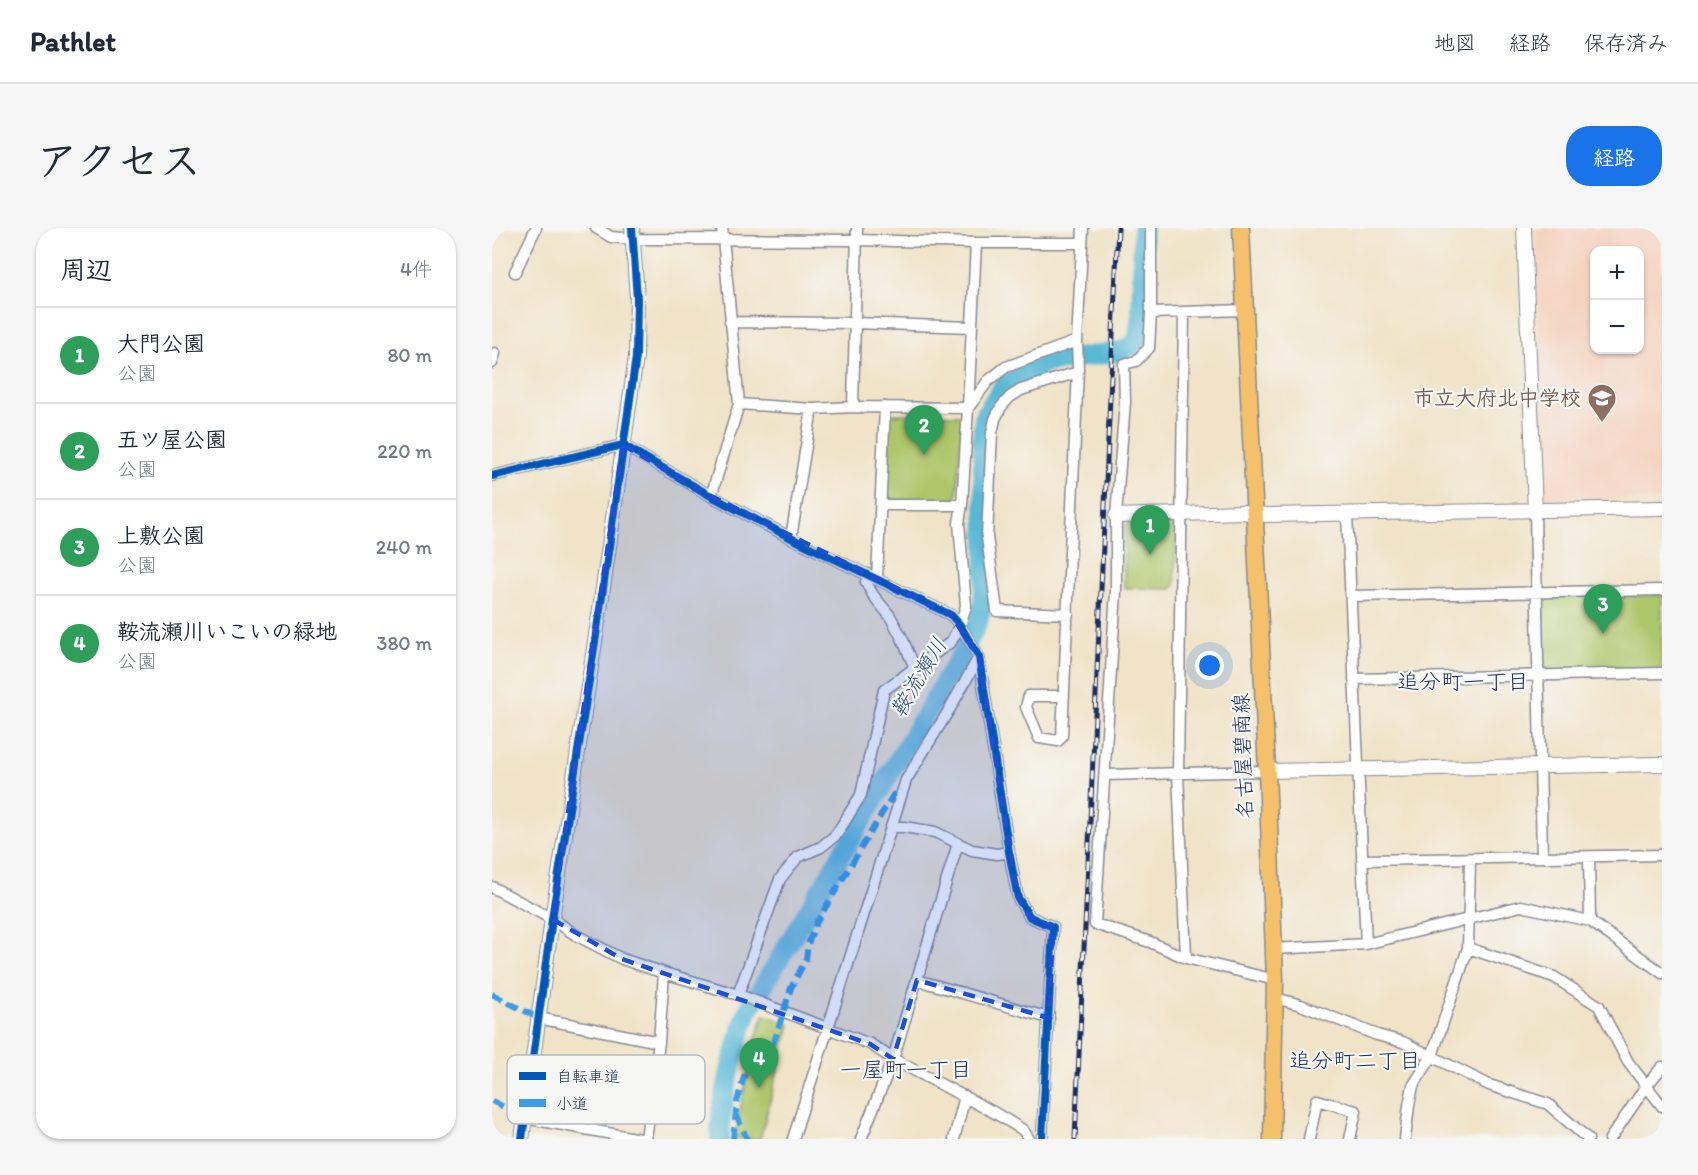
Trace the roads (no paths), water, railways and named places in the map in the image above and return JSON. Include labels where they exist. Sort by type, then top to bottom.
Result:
[{"type":"main road","name":"名古屋碧南線","points":[[1241,228],[1275,980],[1272,1139]]},
{"type":"street","points":[[515,272],[536,228]]},
{"type":"street","points":[[596,228],[611,237],[632,234],[856,234],[976,243],[1082,243]]},
{"type":"street","points":[[1064,696],[1029,696],[1026,707],[1039,738],[1058,741],[1062,736],[1064,696],[1068,614],[1078,371],[1077,342],[1083,228]]},
{"type":"street","points":[[1151,228],[1149,348],[1136,361],[1124,364],[1125,402],[1116,516],[1116,591],[1095,924],[1150,942],[1186,958],[1275,980]]},
{"type":"street","points":[[1524,228],[1535,511],[1542,857]]},
{"type":"street","points":[[533,1055],[636,357],[637,298],[632,234]]},
{"type":"street","points":[[711,496],[739,404],[723,234]]},
{"type":"street","points":[[853,407],[856,234]]},
{"type":"street","points":[[738,995],[780,879],[798,857],[821,846],[836,835],[861,795],[884,690],[951,642],[960,626],[966,606],[959,523],[968,408],[976,243]]},
{"type":"street","points":[[1151,313],[1245,310]]},
{"type":"street","points":[[1184,312],[1178,773],[1186,958]]},
{"type":"street","points":[[730,322],[972,327]]},
{"type":"street","points":[[968,408],[988,381],[1006,367],[1077,342]]},
{"type":"street","points":[[1068,614],[998,611],[989,555],[987,521],[992,434],[994,419],[1001,407],[1021,390],[1078,371]]},
{"type":"street","points":[[739,404],[812,409],[968,408]]},
{"type":"street","points":[[885,407],[881,505],[872,576],[866,582],[890,616],[915,668]]},
{"type":"street","points":[[791,538],[812,409]]},
{"type":"street","points":[[494,472],[623,445],[711,496],[791,538],[951,615],[978,656],[1018,898],[1030,917],[1053,927],[1042,1139]]},
{"type":"street","points":[[881,505],[962,505]]},
{"type":"street","points":[[1116,516],[1242,512],[1266,515],[1662,508]]},
{"type":"street","points":[[1347,514],[1366,944]]},
{"type":"street","points":[[1351,596],[1662,590]]},
{"type":"street","points":[[793,1139],[906,780],[978,656]]},
{"type":"street","points":[[1354,679],[1662,673]]},
{"type":"street","points":[[1105,775],[1662,764]]},
{"type":"street","points":[[891,827],[935,832],[972,850],[997,854],[1009,852]]},
{"type":"street","points":[[861,1139],[893,1059],[958,843]]},
{"type":"street","points":[[1363,860],[1662,855]]},
{"type":"street","points":[[1589,857],[1590,921]]},
{"type":"street","points":[[1405,1139],[1413,1086],[1432,1056],[1468,948],[1470,859]]},
{"type":"street","points":[[492,887],[552,919],[576,935],[622,958],[738,995],[870,1044],[893,1059],[965,1096],[1023,1130],[1029,1139]]},
{"type":"street","points":[[1273,949],[1366,944],[1521,906],[1590,921],[1662,973]]},
{"type":"street","points":[[1468,948],[1554,977],[1599,1006],[1628,1062],[1662,1106]]},
{"type":"street","points":[[657,1055],[664,973]]},
{"type":"street","points":[[917,980],[1049,1018]]},
{"type":"street","points":[[1275,998],[1301,1005],[1377,1035],[1403,1042],[1489,1085],[1548,1104],[1588,1139]]},
{"type":"street","points":[[538,1018],[659,1042]]},
{"type":"street","points":[[1610,1139],[1662,1067]]},
{"type":"street","points":[[954,1139],[965,1096]]},
{"type":"street","points":[[1309,1139],[1317,1100],[1356,1111],[1350,1139]]},
{"type":"street","points":[[522,1139],[524,1124]]},
{"type":"street","points":[[558,1124],[640,1139]]},
{"type":"street","points":[[646,1139],[648,1124]]},
{"type":"waterway","name":"鞍流瀬川","points":[[720,1139],[725,1091],[747,1013],[965,648],[978,622],[983,603],[985,580],[986,535],[982,439],[987,412],[1003,386],[1046,363],[1122,351],[1137,342],[1141,315],[1143,228]]},
{"type":"railway","points":[[1075,1139],[1118,228]]},
{"type":"place","name":"市立大府北中学校","points":[[1602,424]]},
{"type":"place","name":"五ツ屋公園","points":[[924,455]]},
{"type":"place","name":"大門公園","points":[[1150,555]]},
{"type":"place","name":"上敷公園","points":[[1603,634]]},
{"type":"place","name":"鞍流瀬川いこいの緑地","points":[[759,1088]]},
{"type":"district","name":"追分町一丁目","points":[[1463,681]]},
{"type":"district","name":"追分町二丁目","points":[[1355,1060]]},
{"type":"district","name":"一屋町一丁目","points":[[906,1069]]}]
